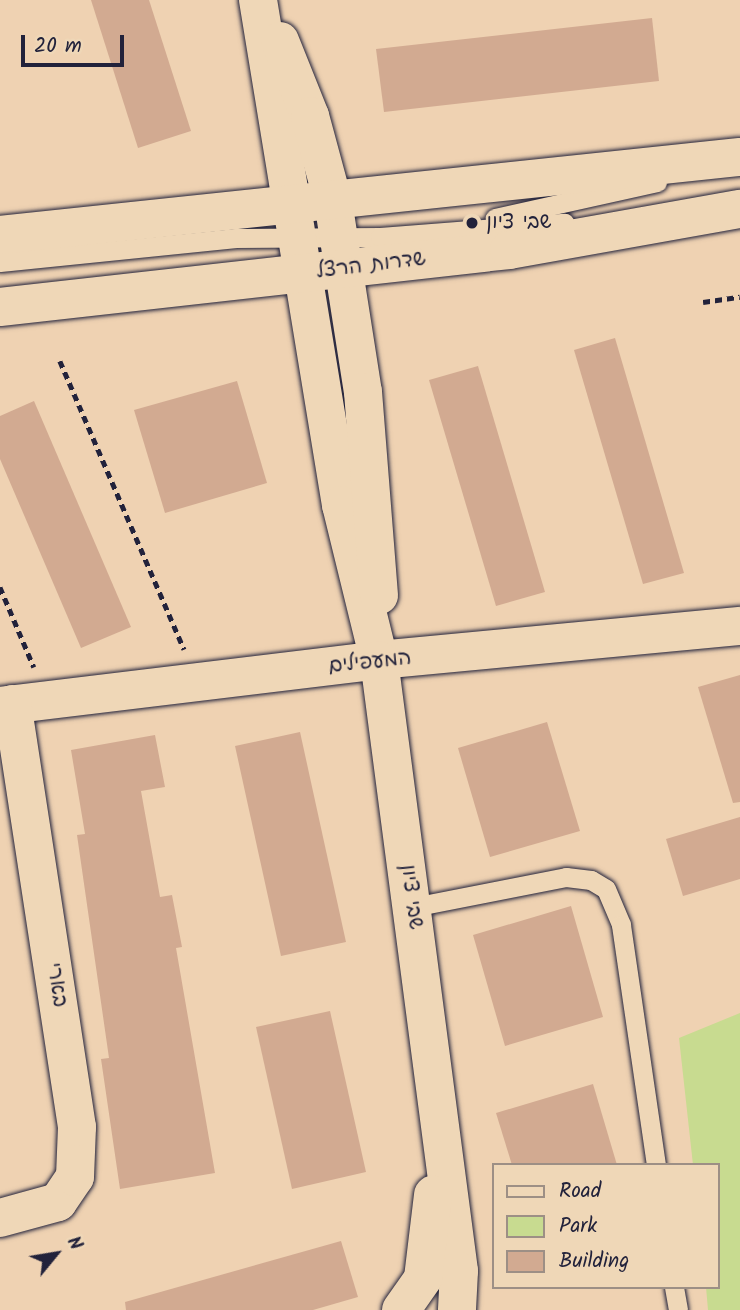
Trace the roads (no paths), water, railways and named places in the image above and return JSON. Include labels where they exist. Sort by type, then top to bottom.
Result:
[{"type":"street","name":"שבי ציון","points":[[260,0],[341,505],[379,660],[413,907],[438,1133],[459,1271],[458,1310]]},
{"type":"street","name":"שבי ציון","points":[[260,0],[310,116],[339,236],[363,392],[376,534],[379,660]]},
{"type":"street","name":"שדרות הרצל","points":[[0,307],[302,274],[339,236],[740,157]]},
{"type":"street","name":"שדרות הרצל","points":[[0,235],[294,220],[339,236],[509,250],[722,211]]},
{"type":"street","name":"המעפילים","points":[[20,703],[379,660],[740,626]]},
{"type":"street","name":"בארי","points":[[0,1218],[58,1202],[75,1177],[77,1127],[20,703]]},
{"type":"street","name":"שבי ציון","points":[[401,1310],[423,1278],[438,1133]]},
{"type":"lane","points":[[427,234],[740,163]]},
{"type":"lane","points":[[339,236],[427,234],[722,211]]},
{"type":"lane","points":[[0,262],[294,220]]},
{"type":"lane","points":[[413,907],[566,877],[591,880],[606,889],[621,925],[656,1163]]},
{"type":"lane","points":[[674,1289],[678,1310]]},
{"type":"place","name":"שבי ציון","points":[[472,223]]}]
